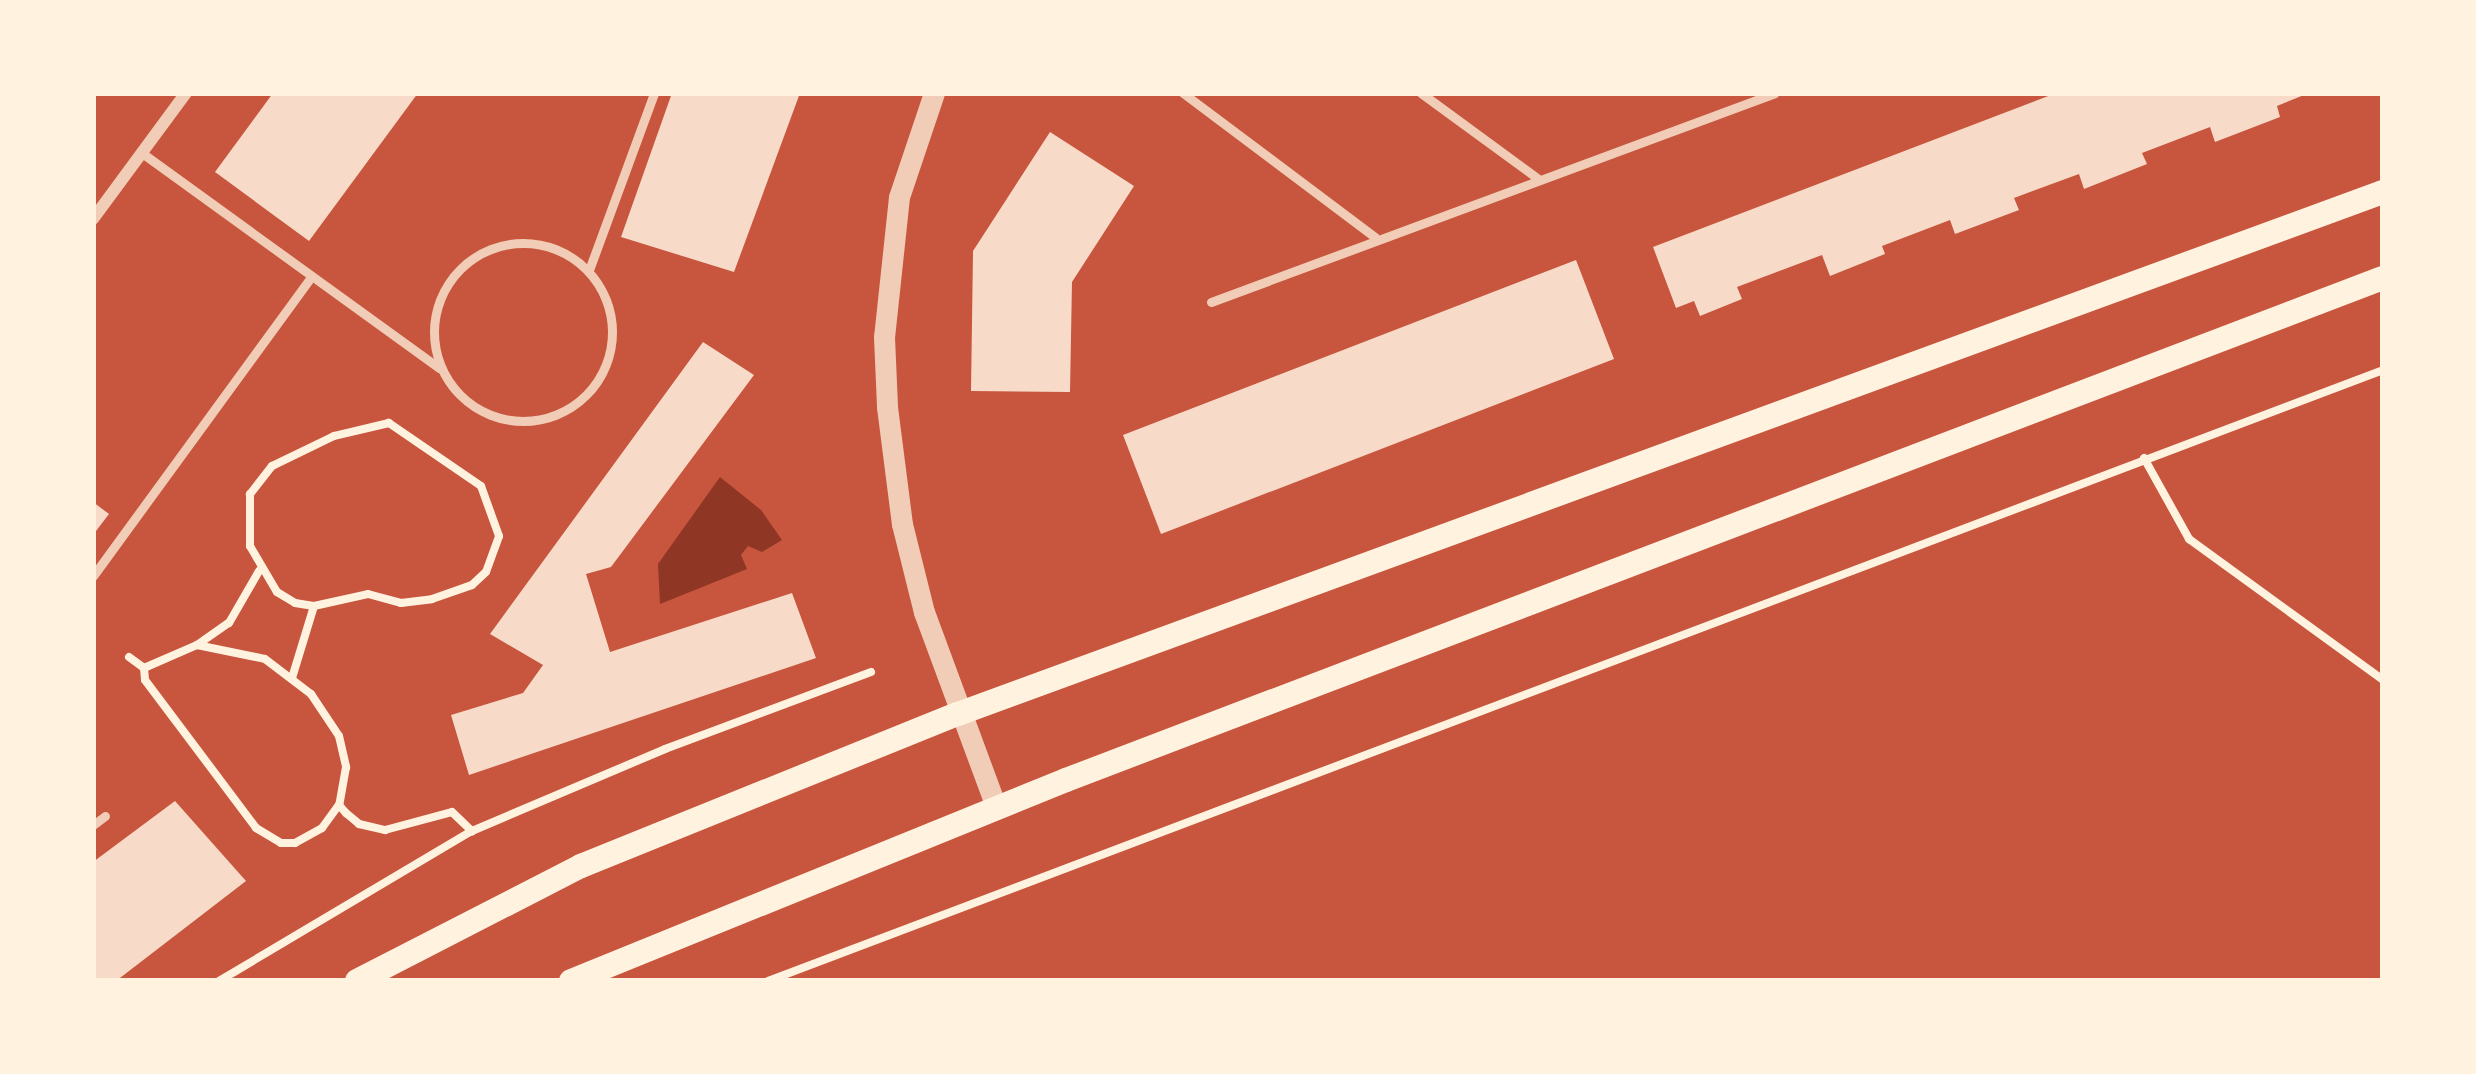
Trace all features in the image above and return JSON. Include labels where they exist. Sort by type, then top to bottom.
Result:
[{"type":"main road","points":[[357,981],[580,866],[958,714],[2383,192]]},
{"type":"main road","points":[[571,981],[996,807],[2383,278]]},
{"type":"street","points":[[93,219],[186,93]]},
{"type":"street","points":[[934,93],[899,197],[884,337],[887,407],[902,524],[958,714],[996,807]]},
{"type":"lane","points":[[589,270],[654,93]]},
{"type":"lane","points":[[1183,93],[1375,237]]},
{"type":"lane","points":[[1421,93],[1537,178]]},
{"type":"lane","points":[[1735,93],[1737,108]]},
{"type":"lane","points":[[1211,302],[1375,237],[1775,93]]},
{"type":"lane","points":[[142,153],[441,369]]},
{"type":"lane","points":[[514,243],[567,254],[589,270],[606,297],[613,327],[609,358],[596,386],[573,407],[544,420],[513,422],[483,413],[458,395],[441,369],[433,338],[436,311],[464,264],[514,243]]},
{"type":"lane","points":[[93,576],[310,278]]},
{"type":"lane","points":[[93,825],[105,816]]},
{"type":"path","points":[[768,981],[2383,370]]},
{"type":"path","points":[[389,423],[481,486],[499,536],[486,572],[472,585],[432,599],[401,603],[368,594],[314,605],[284,599],[260,570],[248,526],[250,494],[272,466],[334,436],[389,423]]},
{"type":"path","points":[[2144,458],[2189,539],[2383,680]]},
{"type":"path","points":[[144,668],[197,645],[229,623],[260,570]]},
{"type":"path","points":[[292,678],[314,605]]},
{"type":"path","points":[[129,657],[144,668],[145,680],[256,828],[281,843],[295,843],[322,828],[339,805],[346,751],[330,719],[292,678],[253,653],[197,645]]},
{"type":"path","points":[[219,981],[472,831],[665,749],[871,672]]},
{"type":"path","points":[[339,805],[371,828],[385,830],[444,811],[460,818],[472,831]]},
{"type":"shaded area","points":[[720,477],[761,510],[782,540],[762,552],[748,546],[741,555],[747,569],[660,604],[658,564]]},
{"type":"building","points":[[273,93],[418,93],[309,241],[215,172]]},
{"type":"building","points":[[672,93],[800,93],[734,272],[621,237]]},
{"type":"building","points":[[2056,93],[2309,93],[2277,106],[2280,117],[2215,142],[2210,127],[2142,153],[2147,164],[2084,189],[2079,174],[2014,198],[2019,210],[1955,234],[1950,220],[1882,246],[1885,254],[1830,276],[1822,255],[1737,287],[1742,299],[1700,316],[1694,301],[1676,308],[1653,247]]},
{"type":"building","points":[[1050,132],[1134,186],[1072,282],[1070,392],[971,391],[973,251]]},
{"type":"building","points":[[1576,260],[1614,359],[1161,534],[1123,435]]},
{"type":"building","points":[[703,342],[754,375],[611,567],[586,574],[610,652],[792,593],[816,658],[469,775],[451,715],[523,693],[543,665],[490,634]]},
{"type":"building","points":[[93,502],[109,514],[93,535]]},
{"type":"building","points":[[175,801],[246,881],[116,981],[93,981],[93,862]]}]
